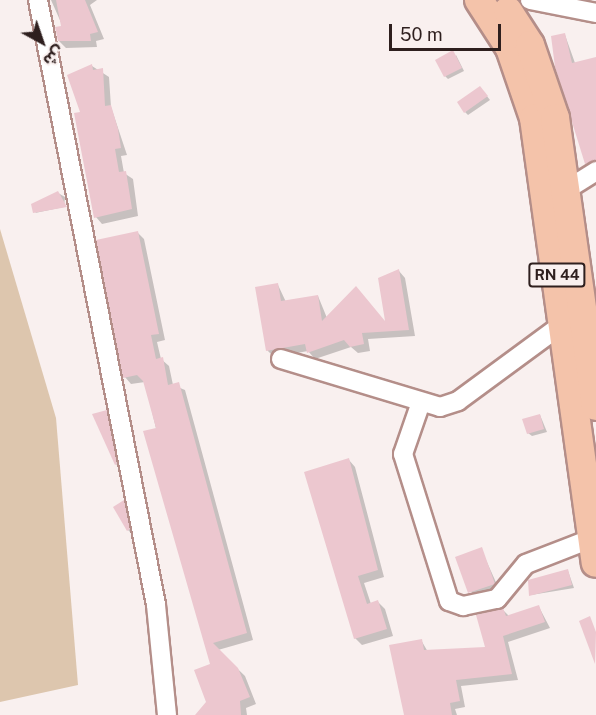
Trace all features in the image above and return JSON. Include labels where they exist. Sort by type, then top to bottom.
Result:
[{"type":"main road","name":"RN 44","points":[[479,0],[510,48],[534,118],[594,551]]},
{"type":"main road","name":"RN 44","points":[[502,0],[530,45],[545,87],[566,190],[596,406]]},
{"type":"street","points":[[38,0],[156,605],[167,715]]},
{"type":"street","points":[[530,0],[596,13]]},
{"type":"street","points":[[566,190],[596,171]]},
{"type":"street","points":[[281,359],[420,405],[458,402],[564,323]]},
{"type":"street","points":[[420,405],[403,454],[449,601],[463,606],[497,599],[526,564],[594,551]]},
{"type":"shaded area","points":[[0,229],[56,418],[78,685],[0,702]]},
{"type":"building","points":[[56,0],[85,0],[98,32],[90,34],[91,41],[58,41],[55,27],[61,26]]},
{"type":"building","points":[[565,33],[572,63],[596,57],[596,160],[585,164],[555,67],[551,36]]},
{"type":"building","points":[[453,50],[462,68],[444,77],[435,60]]},
{"type":"building","points":[[92,64],[93,70],[103,68],[105,106],[111,105],[118,129],[121,148],[115,149],[119,172],[126,171],[132,209],[94,218],[74,113],[80,112],[67,75]]},
{"type":"building","points":[[480,86],[488,96],[464,113],[457,102]]},
{"type":"building","points":[[58,191],[67,207],[33,213],[31,204]]},
{"type":"building","points":[[138,231],[159,334],[151,335],[156,359],[163,357],[168,385],[179,382],[247,633],[213,643],[238,668],[250,697],[240,701],[241,715],[195,715],[206,702],[194,670],[210,664],[143,431],[156,428],[143,381],[137,375],[123,378],[96,240]]},
{"type":"building","points":[[399,269],[409,330],[362,333],[364,344],[350,347],[344,340],[307,353],[305,344],[266,351],[255,287],[278,283],[281,301],[318,295],[322,321],[356,286],[385,321],[378,278]]},
{"type":"building","points":[[107,410],[117,464],[115,465],[92,414]]},
{"type":"building","points":[[540,414],[544,429],[527,434],[522,419]]},
{"type":"building","points":[[349,458],[378,570],[358,576],[367,604],[378,600],[387,629],[354,639],[304,472]]},
{"type":"building","points":[[124,500],[130,529],[127,531],[113,507]]},
{"type":"building","points":[[482,547],[495,584],[468,593],[455,557]]},
{"type":"building","points":[[568,569],[572,585],[529,596],[528,580]]},
{"type":"building","points":[[539,605],[545,622],[503,636],[512,674],[456,680],[460,701],[450,703],[452,715],[404,715],[389,645],[422,639],[424,650],[485,647],[476,615],[503,608],[506,616]]},
{"type":"building","points":[[590,616],[596,632],[595,664],[579,621]]}]
